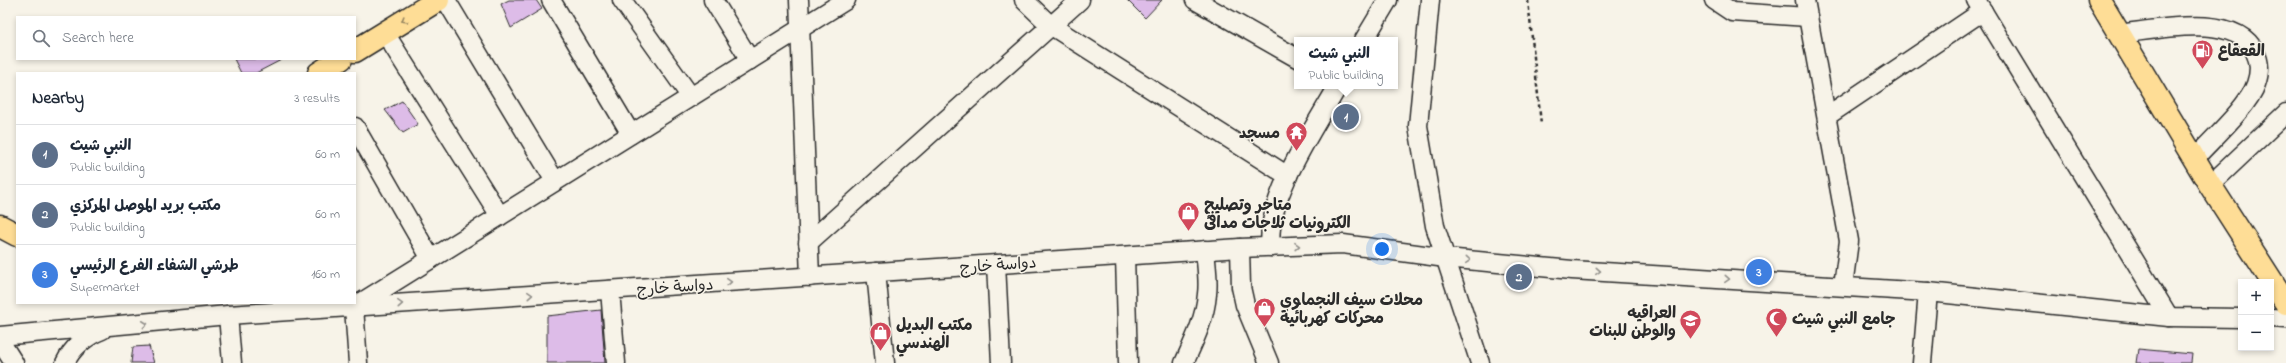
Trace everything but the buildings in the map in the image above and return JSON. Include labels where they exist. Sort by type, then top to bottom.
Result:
[{"type":"main road","points":[[356,50],[438,0]]},
{"type":"main road","points":[[2099,0],[2210,185],[2286,303]]},
{"type":"main road","points":[[322,72],[340,60]]},
{"type":"main road","points":[[0,226],[16,234]]},
{"type":"street","points":[[446,0],[555,182]]},
{"type":"street","points":[[551,0],[632,134]]},
{"type":"street","points":[[622,0],[691,97]]},
{"type":"street","points":[[713,0],[750,60]]},
{"type":"street","points":[[799,0],[810,277]]},
{"type":"street","points":[[358,363],[354,307],[846,0]]},
{"type":"street","points":[[1024,0],[1050,25],[1288,176]]},
{"type":"street","points":[[808,243],[1050,25],[1080,0]]},
{"type":"street","points":[[1195,0],[1294,56]]},
{"type":"street","points":[[1366,37],[1388,0]]},
{"type":"street","points":[[1430,0],[1418,126],[1435,226],[1480,363]]},
{"type":"street","points":[[1714,0],[1732,12],[1807,8],[1849,241],[1843,286]]},
{"type":"street","points":[[1826,116],[1979,6],[2170,317]]},
{"type":"street","points":[[2119,34],[2193,26],[2232,31],[2251,42],[2260,61],[2256,84],[2241,108],[2194,158]]},
{"type":"street","points":[[385,32],[500,216]]},
{"type":"street","points":[[1271,247],[1270,224],[1275,206],[1288,176],[1336,89]]},
{"type":"street","points":[[2210,185],[2286,113]]},
{"type":"street","points":[[356,129],[431,259]]},
{"type":"street","name":"دواسة خارج","points":[[0,336],[106,328],[308,307],[354,307],[1205,250],[1343,244],[1446,258],[1572,270],[1928,292],[2170,317],[2238,318]]},
{"type":"street","points":[[1242,248],[1241,287],[1245,305],[1269,363]]},
{"type":"street","points":[[1184,363],[1202,322],[1205,308],[1207,293],[1205,250]]},
{"type":"street","points":[[1125,256],[1128,363]]},
{"type":"street","points":[[996,264],[1001,363]]},
{"type":"street","points":[[876,272],[885,363]]},
{"type":"street","points":[[610,290],[616,363]]},
{"type":"street","points":[[1922,363],[1928,292]]},
{"type":"street","points":[[228,315],[232,363]]},
{"type":"street","points":[[2274,318],[2286,319]]},
{"type":"street","points":[[64,363],[82,342],[106,328]]},
{"type":"street","points":[[0,341],[14,363]]},
{"type":"path","points":[[1528,0],[1541,124]]},
{"type":"place","name":"القعقاع","points":[[2202,70]]},
{"type":"place","name":"النبي شيث","points":[[1346,117]]},
{"type":"place","name":"مسجد","points":[[1296,152]]},
{"type":"place","name":"متاجر وتصليح الكترونيات ثلاجات مدافئ","points":[[1188,232]]},
{"type":"place","name":"طرشي الشفاء الفرع الرئيسي","points":[[1759,272]]},
{"type":"place","name":"مكتب بريد الموصل المركزي","points":[[1519,277]]},
{"type":"place","name":"محلات سيف النجماوي محركات كهربائية","points":[[1265,328]]},
{"type":"place","name":"جامع النبي شيث","points":[[1776,338]]},
{"type":"place","name":"العراقيه والوطن للبنات","points":[[1691,340]]},
{"type":"place","name":"مكتب البديل الهندسي","points":[[880,352]]}]
